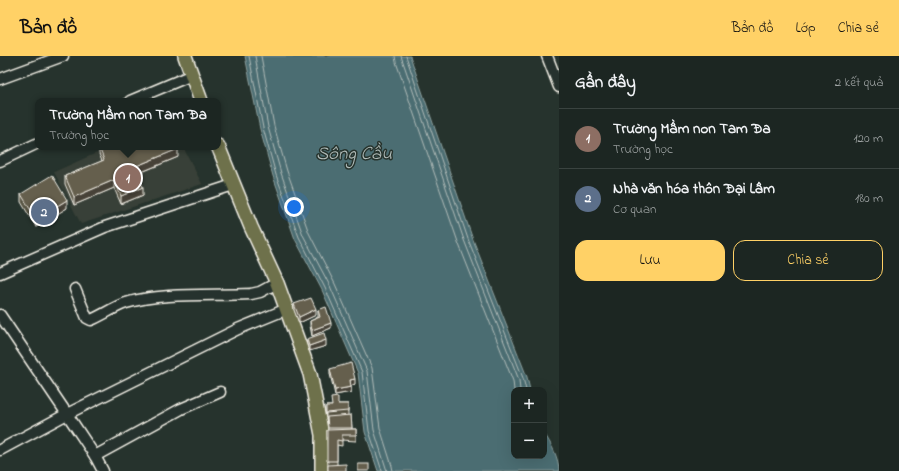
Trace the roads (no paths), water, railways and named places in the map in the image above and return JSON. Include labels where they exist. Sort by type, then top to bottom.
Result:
[{"type":"main road","points":[[185,56],[200,98]]},
{"type":"main road","points":[[220,150],[251,227],[288,309],[310,374],[322,435],[322,471]]},
{"type":"street","points":[[0,79],[63,56]]},
{"type":"street","points":[[547,56],[559,87]]},
{"type":"street","points":[[137,98],[192,75]]},
{"type":"street","points":[[0,161],[35,144]]},
{"type":"street","points":[[0,273],[105,227],[234,185]]},
{"type":"street","points":[[75,289],[87,318],[91,320],[125,303],[142,299],[179,296],[252,294],[260,292],[277,283]]},
{"type":"street","points":[[0,450],[67,414],[238,329],[288,309]]},
{"type":"street","points":[[0,315],[95,456],[103,471]]},
{"type":"street","points":[[95,456],[181,409],[220,392]]},
{"type":"water","name":"Sông Cầu","points":[[245,56],[410,56],[472,237],[527,377],[529,387],[511,387],[511,459],[547,459],[547,438],[556,456],[559,471],[378,471],[365,432],[358,373],[322,290],[295,239],[273,176],[260,129]]},
{"type":"place","name":"Trường Mầm non Tam Đa","points":[[128,178]]},
{"type":"place","name":"Nhà văn hóa thôn Đại Lâm","points":[[44,212]]}]
